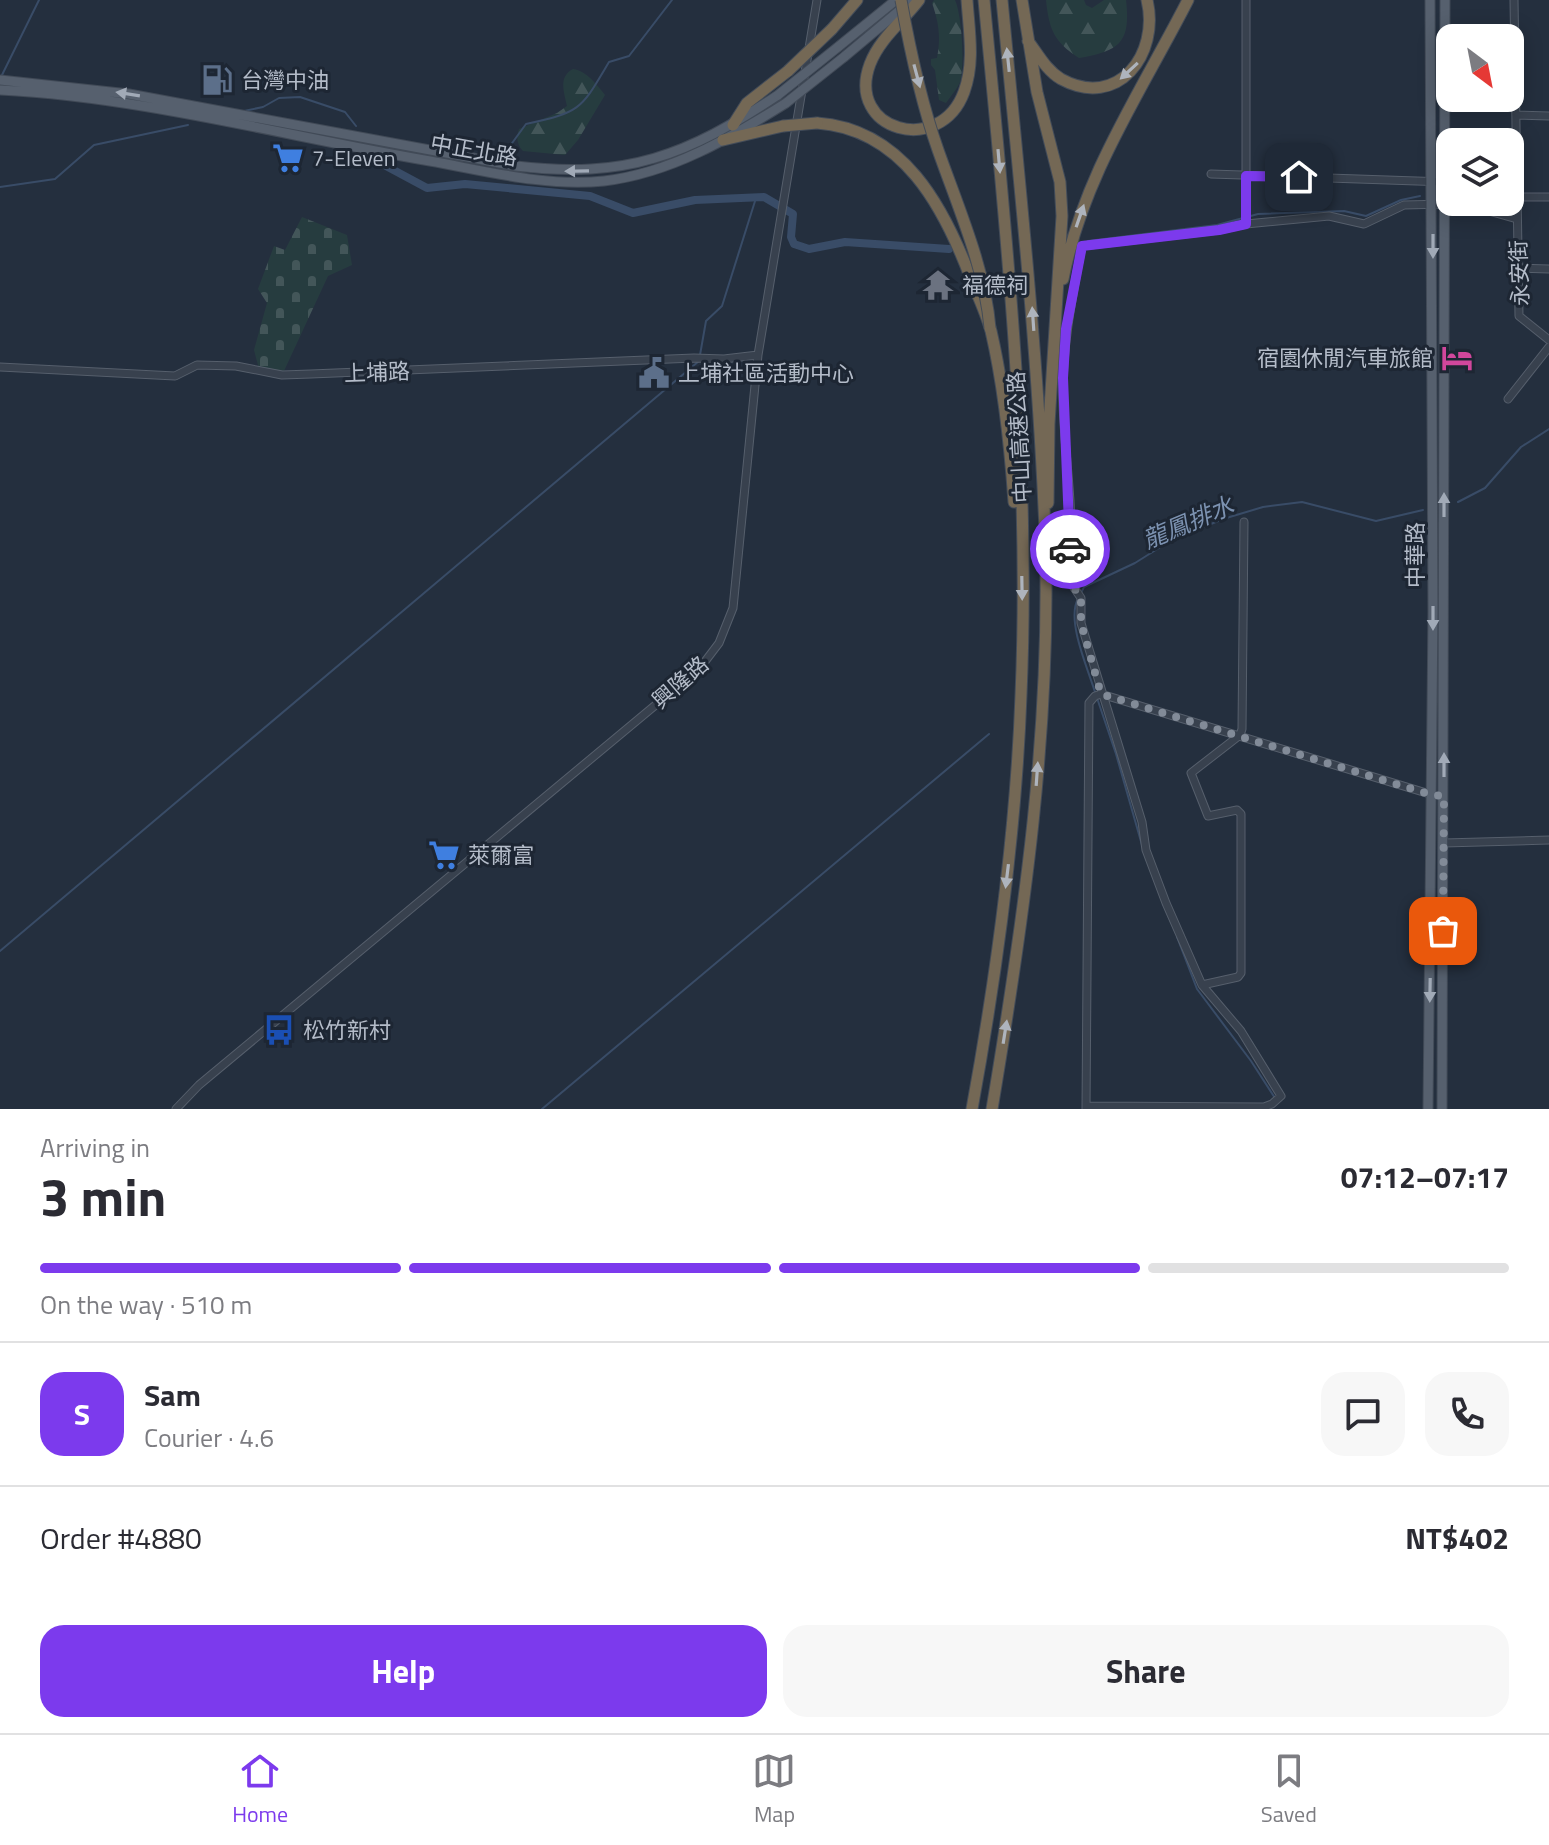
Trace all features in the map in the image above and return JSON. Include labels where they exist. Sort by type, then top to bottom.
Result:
[{"type":"highway","points":[[733,125],[747,103],[788,71],[857,0]]},
{"type":"highway","points":[[898,0],[937,148],[989,310],[1004,399],[1015,508],[1021,521]]},
{"type":"highway","points":[[919,0],[886,38],[869,66],[868,95],[875,112],[885,123],[902,130],[919,130],[939,122],[958,105],[963,95],[971,54],[967,0]]},
{"type":"highway","name":"中山高速公路","points":[[972,1109],[993,990],[1013,828],[1021,697],[1021,521],[1015,335],[984,0]]},
{"type":"highway","name":"中山高速公路","points":[[992,1109],[1023,918],[1033,822],[1041,723],[1045,531],[1032,309],[1002,0]]},
{"type":"highway","points":[[1022,0],[1037,92],[1060,182],[1062,216],[1049,424],[1050,484],[1045,531]]},
{"type":"highway","points":[[1028,41],[1050,71],[1062,79],[1081,87],[1109,85],[1123,78],[1143,56],[1151,24],[1147,0]]},
{"type":"highway","points":[[1054,347],[1069,250],[1092,183],[1127,109],[1188,0]]},
{"type":"highway","points":[[723,140],[783,126],[817,123],[840,126],[865,135],[892,151],[922,182],[946,221],[990,328]]},
{"type":"main road","points":[[782,99],[838,47],[898,0]]},
{"type":"main road","points":[[782,99],[844,57],[912,0]]},
{"type":"main road","name":"中華路","points":[[1428,1109],[1432,795],[1433,203],[1430,0]]},
{"type":"main road","name":"中華路","points":[[1445,0],[1446,128]]},
{"type":"main road","name":"中正北路","points":[[0,80],[9,87],[559,181],[603,181],[645,173],[723,140],[782,99]]},
{"type":"main road","name":"中正北路","points":[[9,87],[129,94],[516,166],[561,171],[634,165],[678,150],[782,99]]},
{"type":"main road","name":"中華路","points":[[1442,1109],[1447,216]]},
{"type":"main road","points":[[1431,843],[1444,843]]},
{"type":"street","name":"興隆路","points":[[177,1109],[210,1076],[707,660],[719,643],[733,608],[758,355],[817,0]]},
{"type":"street","points":[[1246,0],[1246,222]]},
{"type":"street","name":"永安街","points":[[1514,0],[1516,128]]},
{"type":"street","points":[[1516,115],[1549,116]]},
{"type":"street","points":[[1211,174],[1436,181]]},
{"type":"street","points":[[1524,197],[1549,197]]},
{"type":"street","points":[[1436,203],[1404,205],[1364,224],[1329,216],[1246,222],[1219,230],[1082,246],[1066,329],[1063,378],[1069,476],[1068,579],[1081,598],[1081,623],[1101,694],[1142,822],[1146,850],[1166,903],[1202,985],[1241,1031],[1281,1096],[1264,1107],[1086,1108],[1089,703],[1095,696],[1101,694],[1432,795],[1444,796]]},
{"type":"street","points":[[1506,216],[1517,219]]},
{"type":"street","name":"永安街","points":[[1517,219],[1519,316],[1549,340]]},
{"type":"street","points":[[1518,268],[1549,269]]},
{"type":"street","points":[[1508,399],[1549,347]]},
{"type":"street","name":"上埔路","points":[[0,367],[175,376],[197,365],[236,366],[282,375],[758,355]]},
{"type":"street","points":[[1202,985],[1238,977],[1241,973],[1241,814],[1237,810],[1208,816],[1191,773],[1240,735],[1242,729],[1244,522]]},
{"type":"street","points":[[1444,843],[1549,840]]},
{"type":"green space","points":[[934,0],[955,0],[961,28],[960,82],[946,103],[939,100],[935,70],[931,65],[931,59],[937,58],[939,43]]},
{"type":"green space","points":[[1046,0],[1084,0],[1092,8],[1104,0],[1126,0],[1124,35],[1113,48],[1079,58],[1054,34]]},
{"type":"green space","points":[[573,69],[587,75],[605,95],[578,140],[565,155],[523,151],[518,141],[519,129],[567,106],[564,81]]},
{"type":"green space","points":[[302,217],[347,235],[352,265],[328,276],[284,371],[259,369],[254,350],[267,303],[258,289],[274,246],[285,250]]},
{"type":"waterway","points":[[2,75],[39,0]]},
{"type":"waterway","points":[[507,150],[526,124],[559,116],[578,106],[609,62],[629,56],[672,0]]},
{"type":"waterway","points":[[244,111],[263,107],[279,98],[300,97],[345,112],[356,126]]},
{"type":"waterway","points":[[0,187],[55,179],[94,145],[188,125]]},
{"type":"waterway","points":[[386,166],[427,188],[465,184],[590,196],[633,213],[695,200],[764,197],[793,214],[791,237],[794,244],[809,249],[845,242],[949,249]]},
{"type":"waterway","points":[[1088,241],[1217,225],[1258,214],[1344,211],[1366,216],[1401,200],[1420,196]]},
{"type":"waterway","points":[[700,355],[706,321],[722,306],[756,198]]},
{"type":"waterway","points":[[0,951],[699,361]]},
{"type":"waterway","name":"龍鳳排水","points":[[1458,502],[1485,488],[1521,447],[1549,429]]},
{"type":"waterway","name":"龍鳳排水","points":[[1081,593],[1084,587],[1135,563],[1170,541],[1223,519],[1263,507],[1302,502],[1376,521],[1423,510]]},
{"type":"waterway","name":"龍鳳排水","points":[[1078,599],[1075,608],[1076,632],[1095,692]]},
{"type":"waterway","points":[[1097,698],[1142,845]]},
{"type":"waterway","points":[[542,1109],[989,734]]},
{"type":"waterway","points":[[1177,937],[1197,989],[1275,1098]]},
{"type":"way so far","points":[[1070,549],[1068,579],[1081,598],[1081,623],[1101,694],[1432,795],[1444,796],[1443,931]]},
{"type":"place","name":"台灣中油","points":[[217,80]]},
{"type":"place","name":"7-Eleven","points":[[288,158]]},
{"type":"place","name":"福德祠","points":[[938,285]]},
{"type":"place","name":"宿園休閒汽車旅館","points":[[1457,358]]},
{"type":"place","name":"上埔社區活動中心","points":[[654,373]]},
{"type":"place","name":"萊爾富","points":[[444,855]]},
{"type":"place","name":"松竹新村","points":[[279,1030]]},
{"type":"route","points":[[1070,549],[1063,378],[1066,329],[1082,246],[1172,237],[1246,224],[1246,176],[1299,177]]}]
